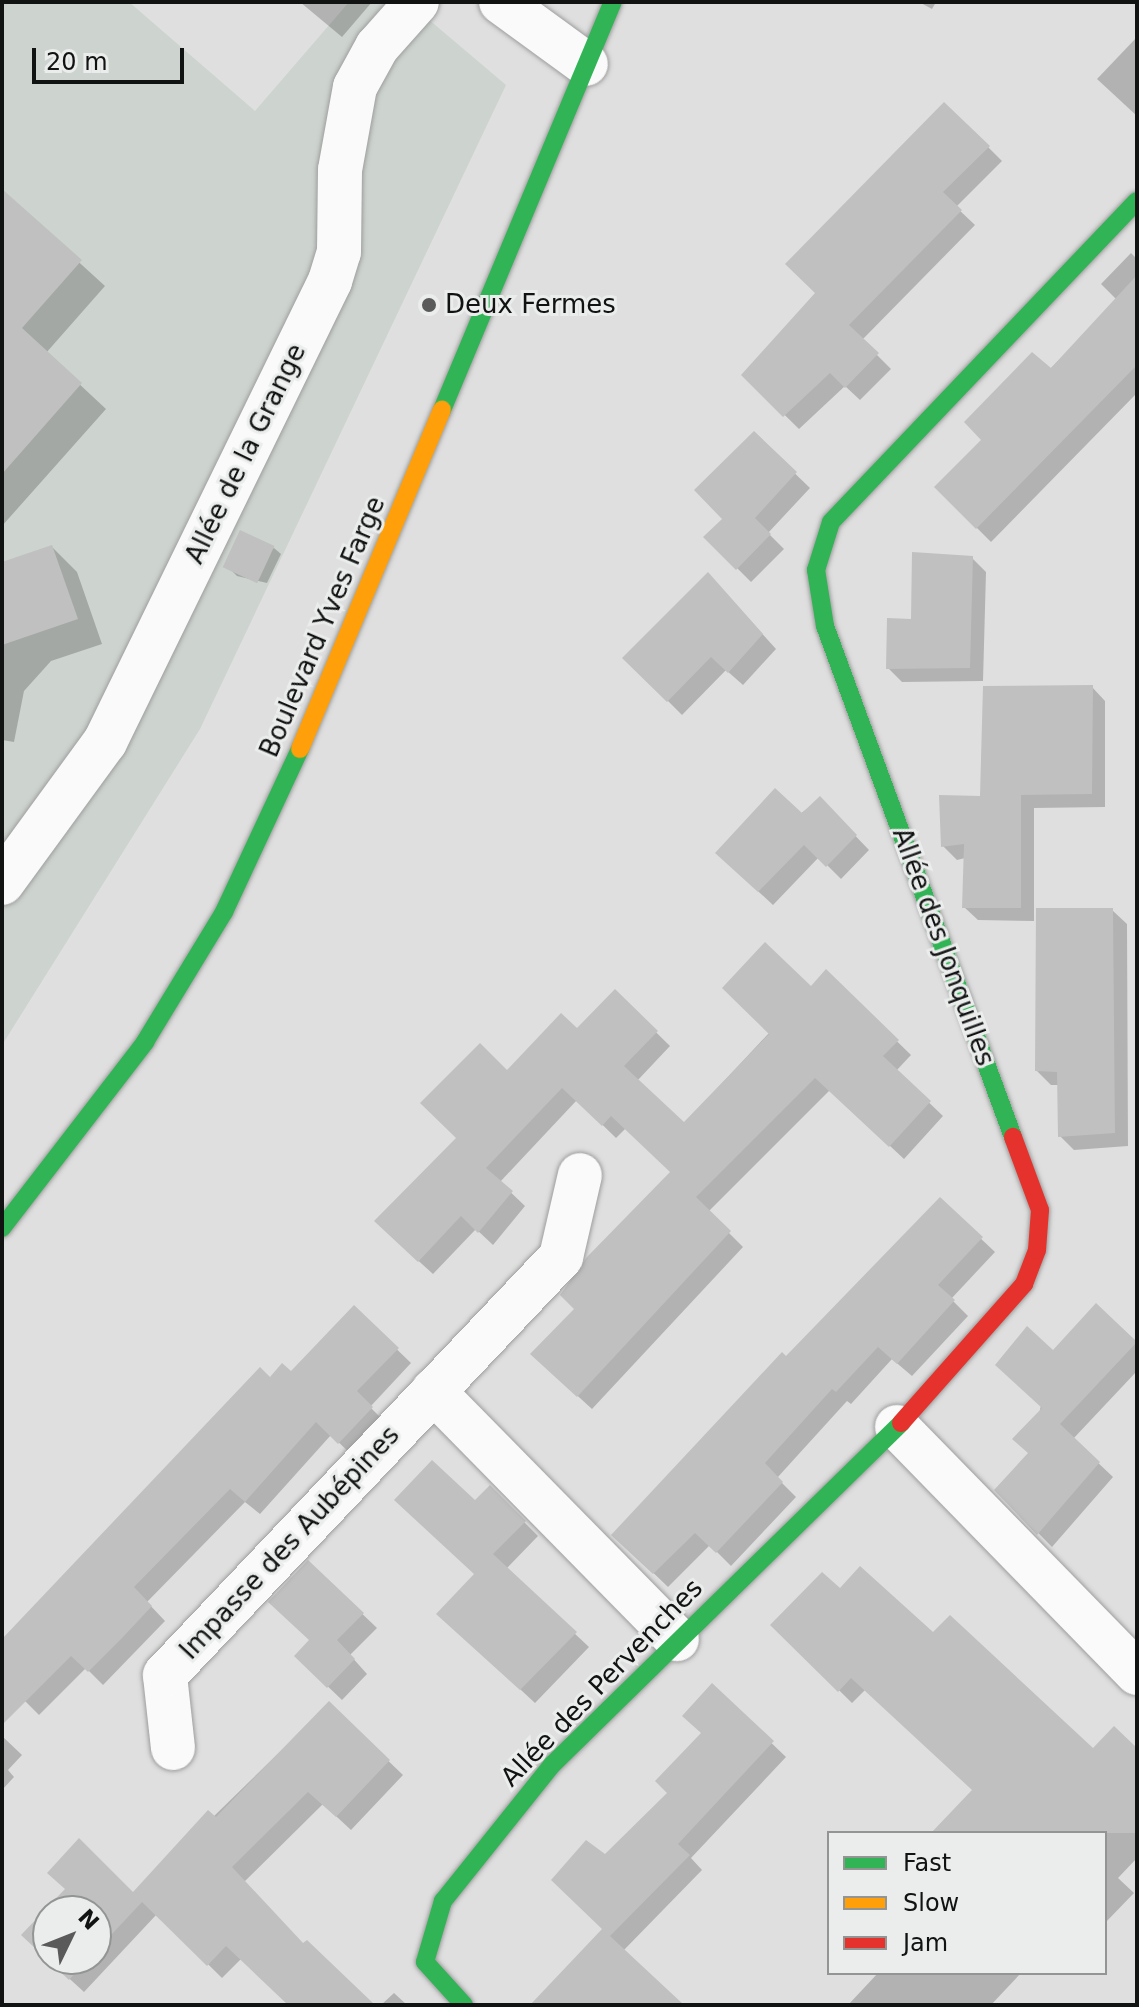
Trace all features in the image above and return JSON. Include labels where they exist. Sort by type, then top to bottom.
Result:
[{"type":"street","name":"Allée de la Grange","points":[[2,883],[105,742],[330,281],[339,252],[340,170],[355,87],[377,47],[417,2]]},
{"type":"street","points":[[501,2],[586,64]]},
{"type":"street","name":"Boulevard Yves Farge","points":[[2,1228],[145,1042],[224,912],[287,780],[613,2]]},
{"type":"street","name":"Allée des Jonquilles","points":[[897,1427],[1024,1284],[1037,1250],[1040,1210],[825,626],[816,570],[831,522],[1137,201]]},
{"type":"street","name":"Impasse des Aubépines","points":[[173,1748],[165,1675],[561,1257],[580,1175]]},
{"type":"street","points":[[433,1391],[677,1639]]},
{"type":"street","points":[[897,1427],[1137,1673]]},
{"type":"street","name":"Allée des Pervenches","points":[[464,2005],[425,1962],[443,1901],[552,1765],[677,1639],[897,1427]]},
{"type":"shaded area","points":[[2,2],[129,2],[255,111],[349,2],[408,2],[506,85],[200,729],[2,1045]]},
{"type":"building","points":[[944,102],[990,146],[943,192],[962,210],[849,325],[879,353],[845,388],[830,373],[783,417],[741,375],[815,293],[785,264]]},
{"type":"building","points":[[2,189],[82,260],[22,328],[82,383],[2,474]]},
{"type":"building","points":[[1137,275],[1137,365],[976,529],[934,487],[981,440],[964,422],[1032,352],[1051,368]]},
{"type":"building","points":[[754,431],[797,472],[755,518],[771,534],[736,570],[703,537],[722,519],[694,490]]},
{"type":"building","points":[[240,530],[274,546],[257,583],[223,567]]},
{"type":"building","points":[[52,545],[78,619],[2,645],[2,562]]},
{"type":"building","points":[[912,552],[973,556],[970,668],[886,669],[887,618],[911,619]]},
{"type":"building","points":[[708,572],[763,634],[728,673],[711,657],[667,702],[622,658]]},
{"type":"building","points":[[1093,685],[1092,794],[1021,795],[1021,908],[962,908],[964,844],[941,847],[939,795],[980,796],[983,686]]},
{"type":"building","points":[[775,788],[802,813],[820,796],[857,835],[826,867],[804,845],[758,892],[715,853]]},
{"type":"building","points":[[1036,908],[1113,908],[1115,1133],[1058,1137],[1057,1072],[1035,1071]]},
{"type":"building","points":[[765,942],[811,986],[826,969],[899,1040],[883,1056],[931,1101],[889,1147],[815,1078],[696,1197],[731,1231],[577,1397],[530,1354],[574,1309],[560,1295],[587,1257],[670,1172],[611,1116],[602,1126],[562,1088],[486,1168],[513,1191],[478,1233],[461,1216],[418,1262],[374,1221],[456,1138],[420,1103],[480,1043],[507,1070],[561,1013],[577,1028],[615,989],[658,1031],[624,1066],[684,1122],[769,1034],[722,988]]},
{"type":"building","points":[[940,1197],[983,1237],[938,1285],[955,1300],[897,1364],[878,1347],[836,1392],[832,1389],[765,1463],[783,1482],[716,1553],[695,1533],[653,1574],[611,1535],[782,1352],[786,1356]]},
{"type":"building","points":[[1096,1303],[1137,1342],[1060,1424],[1100,1462],[1037,1535],[994,1490],[1028,1453],[1012,1439],[1042,1408],[995,1365],[1027,1326],[1053,1350]]},
{"type":"building","points":[[354,1305],[399,1348],[357,1391],[373,1407],[338,1444],[316,1422],[245,1502],[230,1489],[134,1587],[152,1606],[122,1638],[88,1672],[71,1656],[2,1725],[2,1639],[260,1367],[270,1377],[282,1363],[291,1371]]},
{"type":"building","points":[[432,1460],[475,1500],[490,1485],[526,1521],[493,1554],[577,1632],[520,1690],[436,1614],[474,1574],[394,1500]]},
{"type":"building","points":[[308,1560],[364,1613],[337,1640],[355,1659],[327,1688],[294,1656],[309,1640],[268,1602]]},
{"type":"building","points":[[860,1566],[933,1632],[950,1615],[1093,1748],[1114,1726],[1137,1748],[1137,1833],[933,1831],[972,1790],[851,1678],[838,1692],[770,1625],[822,1572],[840,1588]]},
{"type":"building","points":[[712,1683],[774,1741],[678,1844],[690,1855],[610,1936],[684,2005],[530,2005],[602,1929],[551,1880],[586,1840],[605,1854],[667,1793],[655,1781],[701,1733],[682,1716]]},
{"type":"building","points":[[329,1701],[390,1760],[336,1817],[308,1792],[232,1867],[303,1943],[307,1940],[375,2005],[288,2005],[226,1946],[207,1966],[142,1902],[112,1934],[112,1895],[59,1895],[65,1889],[47,1873],[79,1838],[133,1892],[208,1810],[216,1817]]},
{"type":"building","points":[[32,1924],[32,1945],[21,1935]]},
{"type":"traffic: fast","points":[[442,410],[613,2]]},
{"type":"traffic: fast","points":[[1013,1137],[825,626],[816,570],[831,522],[1137,201]]},
{"type":"traffic: fast","points":[[2,1228],[145,1042],[224,912],[300,749]]},
{"type":"traffic: fast","points":[[464,2005],[425,1962],[443,1901],[552,1765],[901,1423]]},
{"type":"traffic: slow","points":[[300,749],[442,410]]},
{"type":"traffic: jam","points":[[901,1423],[1024,1284],[1037,1250],[1040,1210],[1013,1137]]},
{"type":"place","name":"Deux Fermes","points":[[429,305]]}]
